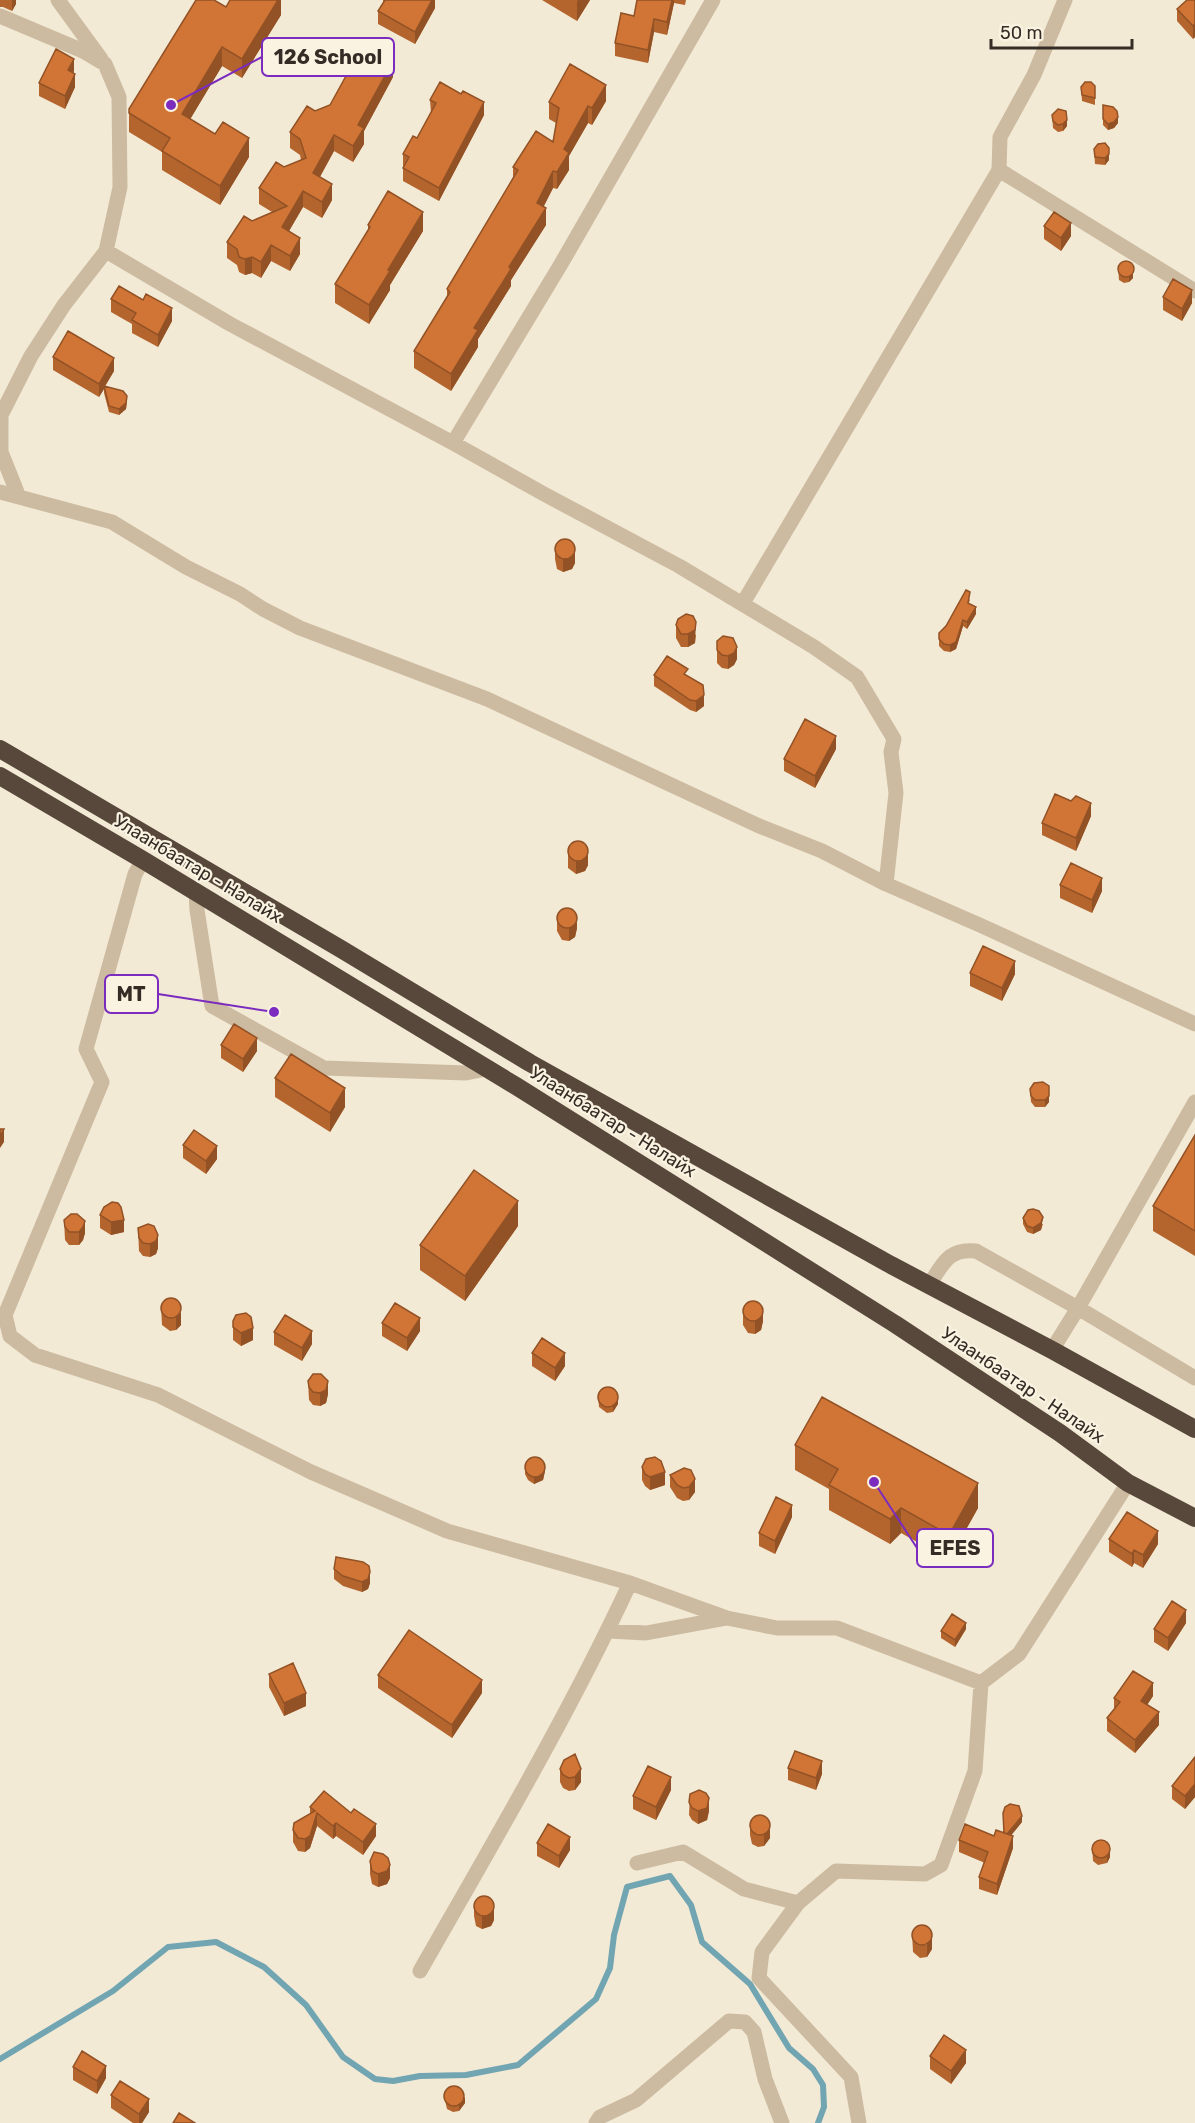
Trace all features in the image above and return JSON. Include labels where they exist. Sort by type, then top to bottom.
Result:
[{"type":"highway","name":"Улаанбаатар - Налайх","points":[[0,749],[331,943],[530,1063],[929,1285],[1195,1429]]},
{"type":"highway","name":"Улаанбаатар - Налайх","points":[[0,776],[143,860],[486,1069],[895,1324],[1060,1433],[1128,1483],[1194,1517]]},
{"type":"street","points":[[19,497],[1,452],[0,416],[31,356],[64,305],[106,251],[120,187],[119,97],[105,64],[58,0]]},
{"type":"street","points":[[453,443],[561,264],[713,0]]},
{"type":"street","points":[[743,603],[999,170],[1000,137],[1034,75],[1065,0]]},
{"type":"street","points":[[0,16],[83,51],[105,64]]},
{"type":"street","points":[[999,170],[1195,291]]},
{"type":"street","points":[[106,251],[230,324],[453,443],[743,603],[858,677],[894,739],[891,752],[896,793],[886,884]]},
{"type":"street","points":[[0,492],[112,522],[186,567],[300,628],[487,699],[1195,1024]]},
{"type":"street","points":[[143,860],[135,874],[86,1049],[102,1082],[5,1315],[5,1336],[35,1355],[158,1395],[311,1472],[447,1531],[630,1583],[728,1617],[777,1628],[837,1628],[981,1683]]},
{"type":"street","points":[[196,892],[212,1006],[324,1068],[466,1073],[486,1069]]},
{"type":"street","points":[[1052,1350],[1195,1102]]},
{"type":"street","points":[[929,1285],[950,1255],[963,1250],[976,1251],[1078,1308],[1195,1378]]},
{"type":"street","points":[[859,2123],[851,2077],[759,1978],[762,1952],[798,1903],[836,1871],[925,1874],[941,1865],[975,1771],[981,1683],[1019,1654],[1128,1483]]},
{"type":"street","points":[[420,1971],[558,1727],[630,1583]]},
{"type":"street","points":[[608,1631],[646,1633],[728,1617]]},
{"type":"street","points":[[637,1863],[683,1852],[744,1890],[798,1903]]},
{"type":"street","points":[[596,2123],[600,2117],[636,2100],[729,2021],[745,2022],[754,2032],[765,2079],[782,2123]]},
{"type":"building","points":[[196,0],[214,0],[226,7],[230,0],[278,0],[242,59],[222,47],[182,114],[215,134],[223,122],[249,138],[220,186],[162,151],[170,138],[129,113],[129,109]]},
{"type":"building","points":[[385,0],[432,0],[415,32],[378,11]]},
{"type":"building","points":[[637,0],[672,0],[667,22],[654,19],[648,50],[615,43],[621,13],[634,16]]},
{"type":"building","points":[[1187,0],[1195,1],[1195,24],[1193,26],[1177,9]]},
{"type":"building","points":[[363,45],[393,61],[358,125],[364,128],[353,146],[334,135],[313,173],[332,184],[322,202],[303,191],[282,227],[300,238],[290,256],[271,245],[261,262],[252,257],[245,259],[239,257],[237,249],[227,242],[244,216],[252,221],[287,206],[259,188],[276,162],[284,167],[306,158],[300,139],[290,132],[307,106],[315,111],[330,105]]},
{"type":"building","points":[[56,49],[74,59],[68,70],[75,74],[65,96],[39,83]]},
{"type":"building","points":[[570,64],[606,85],[592,108],[588,106],[564,149],[569,153],[557,172],[553,171],[537,203],[546,208],[474,328],[478,330],[451,374],[414,351],[450,292],[447,289],[518,170],[513,167],[536,131],[553,142],[559,108],[549,102]]},
{"type":"building","points":[[440,82],[461,94],[463,91],[484,102],[439,188],[403,168],[409,157],[403,154],[413,136],[417,138],[436,103],[430,100]]},
{"type":"building","points":[[1085,82],[1091,82],[1095,86],[1095,98],[1082,95],[1081,87]]},
{"type":"building","points":[[1103,105],[1113,107],[1117,111],[1118,117],[1114,122],[1108,124],[1103,119]]},
{"type":"building","points":[[1058,109],[1066,111],[1067,120],[1058,125],[1053,121],[1052,115]]},
{"type":"building","points":[[1105,143],[1109,148],[1109,154],[1105,158],[1095,157],[1094,149],[1098,144]]},
{"type":"building","points":[[388,191],[423,212],[369,305],[335,284],[370,227],[368,225]]},
{"type":"building","points":[[1054,212],[1071,223],[1061,238],[1044,226]]},
{"type":"building","points":[[1126,261],[1134,269],[1126,277],[1118,269]]},
{"type":"building","points":[[1173,279],[1192,290],[1182,309],[1163,297]]},
{"type":"building","points":[[119,286],[143,300],[146,294],[172,308],[158,335],[132,320],[136,313],[111,299]]},
{"type":"building","points":[[68,331],[114,358],[99,384],[53,357]]},
{"type":"building","points":[[104,386],[123,391],[127,396],[126,403],[119,409],[109,406]]},
{"type":"building","points":[[565,539],[572,542],[575,549],[572,556],[565,559],[558,556],[555,549],[558,542]]},
{"type":"building","points":[[966,590],[970,592],[968,603],[976,607],[967,622],[963,620],[956,642],[950,645],[944,644],[939,639],[939,633],[946,626]]},
{"type":"building","points":[[686,614],[693,616],[696,622],[695,630],[688,634],[681,634],[676,625],[678,619]]},
{"type":"building","points":[[723,636],[733,638],[737,647],[734,653],[728,656],[722,655],[717,650],[717,641]]},
{"type":"building","points":[[667,656],[688,669],[684,674],[703,685],[704,695],[696,701],[690,700],[654,675]]},
{"type":"building","points":[[805,719],[836,736],[815,776],[784,759]]},
{"type":"building","points":[[1055,794],[1071,801],[1076,796],[1091,803],[1076,838],[1042,823]]},
{"type":"building","points":[[578,841],[585,844],[588,851],[585,858],[578,861],[571,858],[568,851],[571,844]]},
{"type":"building","points":[[1071,863],[1102,878],[1092,900],[1060,885]]},
{"type":"building","points":[[567,908],[574,911],[577,918],[574,925],[567,928],[560,925],[557,918],[560,911]]},
{"type":"building","points":[[983,946],[1015,961],[1002,988],[970,973]]},
{"type":"building","points":[[234,1024],[257,1038],[243,1059],[221,1045]]},
{"type":"building","points":[[291,1054],[345,1088],[330,1113],[275,1078]]},
{"type":"building","points":[[1043,1082],[1049,1086],[1049,1096],[1045,1100],[1035,1100],[1031,1096],[1030,1089],[1034,1083]]},
{"type":"building","points":[[194,1130],[217,1146],[206,1161],[183,1145]]},
{"type":"building","points":[[1195,1135],[1195,1231],[1153,1206]]},
{"type":"building","points":[[474,1170],[518,1201],[465,1276],[420,1245]]},
{"type":"building","points":[[112,1202],[118,1203],[121,1207],[124,1220],[111,1222],[100,1215],[104,1207]]},
{"type":"building","points":[[1028,1210],[1039,1211],[1043,1217],[1041,1223],[1033,1228],[1027,1226],[1023,1218]]},
{"type":"building","points":[[71,1214],[77,1214],[85,1221],[79,1232],[69,1232],[65,1227],[64,1220]]},
{"type":"building","points":[[148,1224],[154,1226],[158,1235],[156,1241],[150,1244],[143,1243],[139,1238],[138,1228]]},
{"type":"building","points":[[171,1298],[178,1301],[181,1308],[178,1315],[171,1318],[164,1315],[161,1308],[164,1301]]},
{"type":"building","points":[[753,1301],[760,1304],[763,1311],[760,1318],[753,1321],[746,1318],[743,1311],[746,1304]]},
{"type":"building","points":[[395,1303],[420,1318],[407,1338],[382,1323]]},
{"type":"building","points":[[246,1313],[251,1317],[253,1328],[241,1333],[233,1327],[233,1321],[236,1315]]},
{"type":"building","points":[[285,1315],[312,1331],[302,1348],[274,1332]]},
{"type":"building","points":[[542,1338],[565,1353],[555,1368],[532,1353]]},
{"type":"building","points":[[313,1374],[321,1374],[328,1381],[326,1390],[320,1393],[313,1392],[308,1381]]},
{"type":"building","points":[[608,1387],[615,1390],[618,1397],[615,1404],[608,1407],[601,1404],[598,1397],[601,1390]]},
{"type":"building","points":[[822,1397],[978,1483],[949,1535],[901,1508],[890,1519],[829,1485],[838,1469],[795,1445]]},
{"type":"building","points":[[535,1457],[542,1460],[545,1467],[542,1474],[535,1477],[528,1474],[525,1467],[528,1460]]},
{"type":"building","points":[[655,1457],[661,1461],[665,1472],[650,1477],[645,1474],[642,1467],[646,1459]]},
{"type":"building","points":[[684,1468],[691,1470],[695,1479],[689,1487],[683,1488],[677,1485],[670,1475]]},
{"type":"building","points":[[776,1497],[792,1505],[775,1541],[759,1533]]},
{"type":"building","points":[[1127,1512],[1158,1531],[1143,1555],[1134,1550],[1132,1554],[1109,1539]]},
{"type":"building","points":[[336,1557],[363,1562],[369,1566],[368,1579],[362,1582],[343,1576],[334,1569]]},
{"type":"building","points":[[1172,1601],[1186,1610],[1168,1638],[1154,1629]]},
{"type":"building","points":[[952,1614],[966,1623],[955,1640],[941,1631]]},
{"type":"building","points":[[409,1630],[482,1680],[452,1725],[378,1675]]},
{"type":"building","points":[[293,1663],[306,1693],[284,1703],[269,1674]]},
{"type":"building","points":[[1133,1671],[1153,1683],[1141,1701],[1159,1712],[1135,1740],[1107,1718],[1120,1702],[1114,1698]]},
{"type":"building","points":[[795,1751],[822,1761],[816,1778],[788,1768]]},
{"type":"building","points":[[575,1754],[581,1769],[575,1777],[569,1778],[563,1775],[560,1769],[564,1760]]},
{"type":"building","points":[[1195,1757],[1195,1784],[1185,1796],[1172,1786]]},
{"type":"building","points":[[648,1766],[671,1777],[656,1807],[633,1796]]},
{"type":"building","points":[[699,1790],[706,1793],[709,1798],[707,1808],[698,1811],[692,1808],[689,1802],[690,1794]]},
{"type":"building","points":[[324,1791],[351,1813],[354,1809],[376,1824],[363,1842],[336,1823],[333,1826],[317,1813],[310,1836],[305,1839],[298,1838],[293,1830],[294,1823],[315,1811],[310,1807]]},
{"type":"building","points":[[1010,1804],[1019,1806],[1022,1816],[1007,1834],[1004,1833],[1003,1813],[1005,1807]]},
{"type":"building","points":[[760,1815],[767,1818],[770,1825],[767,1832],[760,1835],[753,1832],[750,1825],[753,1818]]},
{"type":"building","points":[[548,1824],[570,1837],[559,1856],[537,1843]]},
{"type":"building","points":[[965,1824],[994,1836],[996,1830],[1013,1836],[997,1884],[979,1877],[988,1852],[959,1840]]},
{"type":"building","points":[[1101,1840],[1109,1845],[1110,1849],[1105,1857],[1101,1858],[1093,1853],[1092,1849],[1097,1841]]},
{"type":"building","points":[[374,1852],[388,1858],[390,1865],[387,1871],[378,1874],[372,1871],[370,1861]]},
{"type":"building","points":[[484,1896],[491,1899],[494,1906],[491,1913],[484,1916],[477,1913],[474,1906],[477,1899]]},
{"type":"building","points":[[922,1925],[929,1928],[932,1935],[929,1942],[922,1945],[915,1942],[912,1935],[915,1928]]},
{"type":"building","points":[[944,2035],[966,2050],[951,2071],[930,2056]]},
{"type":"building","points":[[82,2051],[106,2066],[97,2081],[73,2067]]},
{"type":"building","points":[[120,2081],[149,2099],[139,2114],[111,2095]]},
{"type":"building","points":[[454,2086],[461,2089],[464,2096],[461,2103],[454,2106],[447,2103],[444,2096],[447,2089]]},
{"type":"building","points":[[179,2113],[195,2123],[173,2123]]},
{"type":"waterway","points":[[0,2059],[113,1991],[168,1947],[216,1942],[264,1967],[306,2005],[343,2057],[375,2079],[393,2081],[420,2076],[466,2075],[518,2065],[596,1999],[610,1968],[614,1935],[627,1887],[670,1876],[691,1905],[702,1942],[750,1984],[789,2048],[813,2069],[823,2085],[824,2107],[818,2123]]},
{"type":"place","name":"126 School","points":[[171,105]]},
{"type":"place","name":"MT","points":[[274,1012]]},
{"type":"place","name":"EFES","points":[[874,1482]]}]
